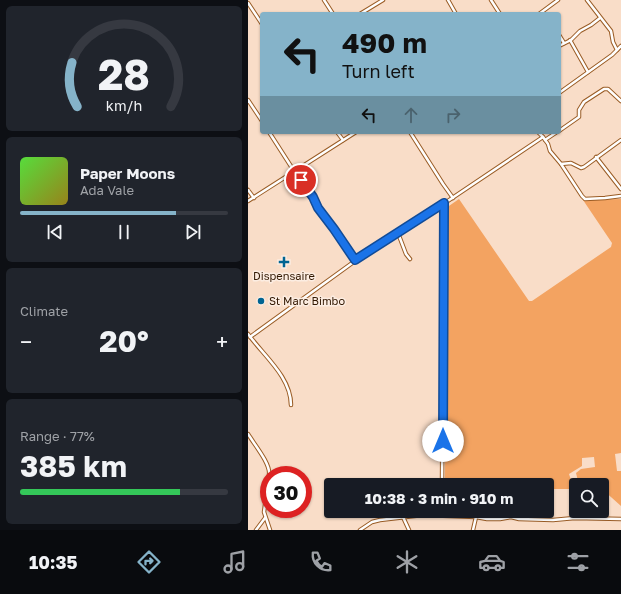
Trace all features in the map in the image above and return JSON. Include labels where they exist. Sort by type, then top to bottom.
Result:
[{"type":"street","points":[[324,0],[332,12]]},
{"type":"street","points":[[363,12],[383,0]]},
{"type":"street","points":[[448,0],[455,12]]},
{"type":"street","points":[[543,11],[558,0]]},
{"type":"street","points":[[587,0],[611,31],[613,42],[617,50]]},
{"type":"street","points":[[493,1],[499,12]]},
{"type":"street","points":[[248,3],[260,21]]},
{"type":"street","points":[[561,45],[570,40],[580,31],[591,26],[600,18]]},
{"type":"street","points":[[561,38],[564,43]]},
{"type":"street","points":[[570,40],[588,72]]},
{"type":"street","points":[[561,92],[612,55],[621,46]]},
{"type":"street","points":[[561,129],[579,117],[579,110],[584,102],[604,89],[608,89],[621,101]]},
{"type":"street","points":[[248,100],[260,118]]},
{"type":"street","points":[[270,134],[313,197],[318,208],[355,260]]},
{"type":"street","points":[[338,134],[343,140]]},
{"type":"street","points":[[248,201],[353,134]]},
{"type":"street","points":[[411,134],[453,198]]},
{"type":"street","points":[[540,134],[548,144],[550,151],[561,164],[582,196],[585,198],[621,196]]},
{"type":"street","points":[[291,405],[291,395],[282,377],[249,336],[355,260],[553,134]]},
{"type":"street","points":[[561,164],[571,163],[581,168],[621,140]]},
{"type":"street","points":[[596,157],[621,189]]},
{"type":"street","points":[[248,190],[254,198]]},
{"type":"street","points":[[444,203],[444,478]]},
{"type":"street","points":[[398,233],[406,254],[410,259]]},
{"type":"street","points":[[248,434],[269,466]]},
{"type":"street","points":[[256,530],[265,518]]},
{"type":"street","points":[[265,518],[270,530]]},
{"type":"street","points":[[363,529],[372,522],[395,518]]},
{"type":"street","points":[[404,518],[410,530]]},
{"type":"street","points":[[473,530],[476,518]]},
{"type":"street","points":[[484,518],[502,518]]},
{"type":"street","points":[[515,518],[553,520],[575,518],[621,520]]},
{"type":"shaded area","points":[[459,199],[529,301],[532,301],[611,247],[612,243],[583,200],[621,199],[621,453],[615,454],[617,471],[621,471],[621,506],[609,495],[609,478],[577,478],[576,473],[581,469],[595,467],[594,457],[582,458],[582,466],[569,474],[570,478],[569,478],[569,489],[554,489],[554,478],[445,478],[446,208]]},
{"type":"place","name":"Dispensaire","points":[[284,262]]},
{"type":"place","name":"St Marc Bimbo","points":[[261,301]]},
{"type":"route","points":[[301,180],[313,197],[318,208],[355,260],[415,223],[444,203],[443,441]]}]
